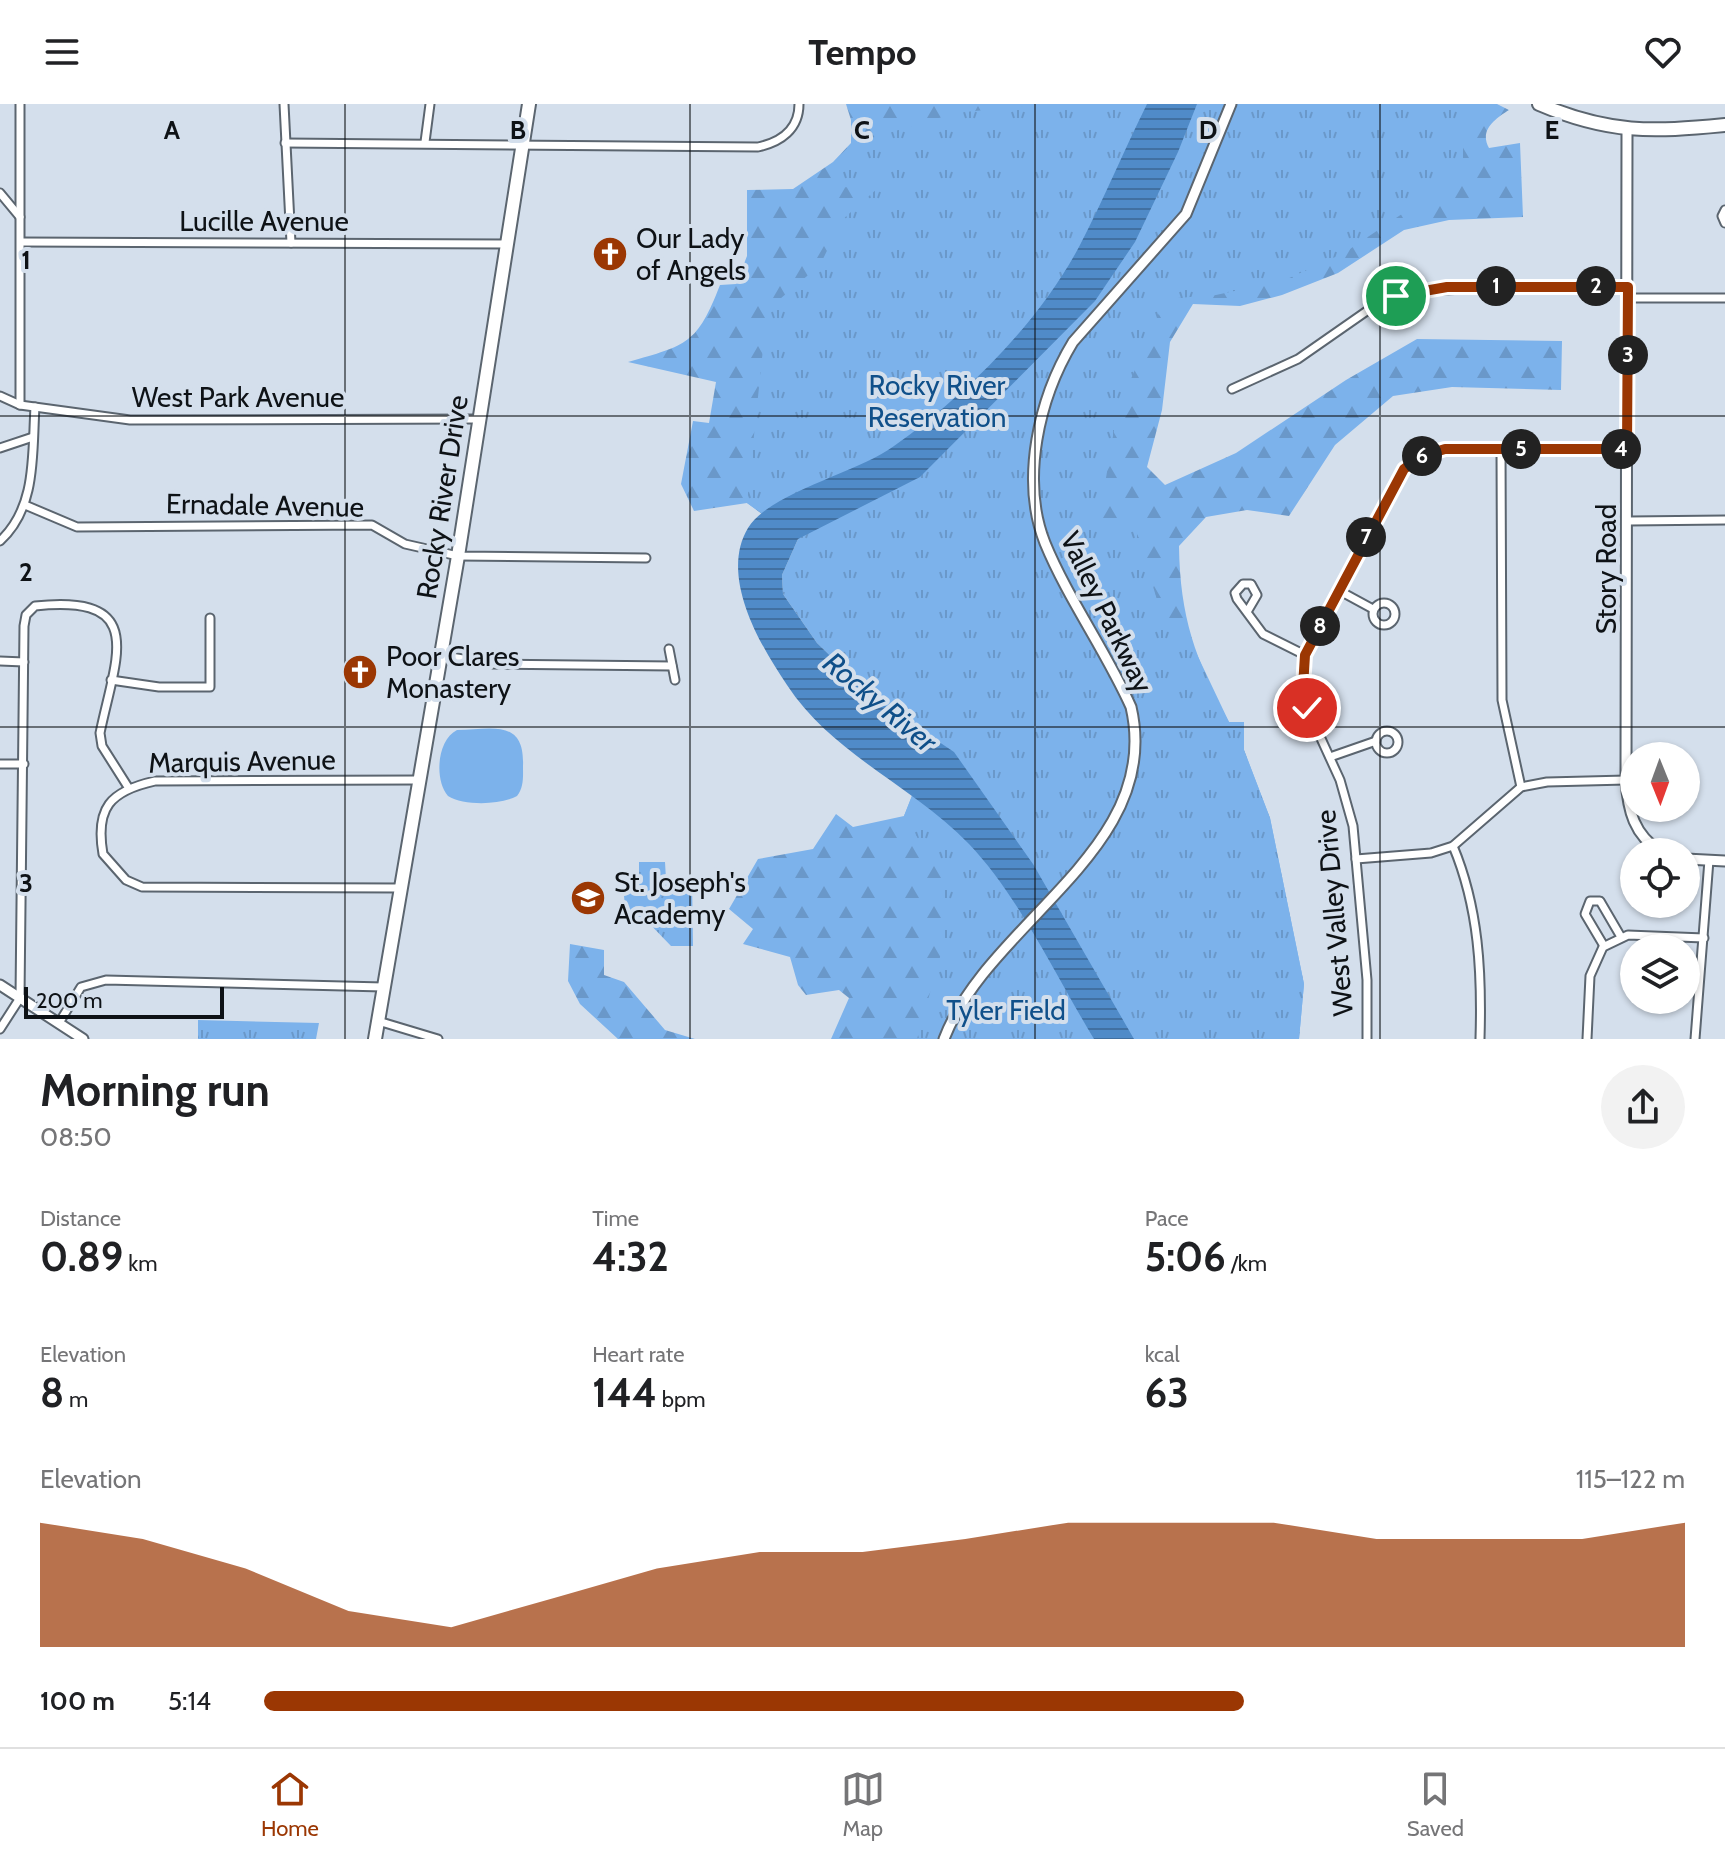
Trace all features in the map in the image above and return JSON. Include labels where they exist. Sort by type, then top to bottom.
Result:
[{"type":"main road","name":"Rocky River Drive","points":[[375,1039],[458,556],[529,104]]},
{"type":"main road","points":[[1539,104],[1566,116],[1627,131],[1725,125]]},
{"type":"street","points":[[20,104],[20,405]]},
{"type":"street","points":[[284,104],[291,243]]},
{"type":"street","points":[[425,142],[430,104]]},
{"type":"street","name":"Valley Parkway","points":[[944,1039],[962,1001],[1006,944],[1095,851],[1120,805],[1129,780],[1136,730],[1118,679],[1045,542],[1036,506],[1036,451],[1040,422],[1050,388],[1073,342],[1186,214],[1231,104]]},
{"type":"street","points":[[285,143],[758,147],[785,136],[795,124],[799,108]]},
{"type":"street","name":"Story Road","points":[[1626,742],[1627,131]]},
{"type":"street","points":[[0,193],[20,217]]},
{"type":"street","points":[[1725,210],[1722,216],[1725,223]]},
{"type":"street","name":"Lucille Avenue","points":[[21,242],[507,244]]},
{"type":"street","points":[[1232,389],[1298,359],[1374,306],[1408,293],[1447,287],[1725,298]]},
{"type":"street","name":"West Park Avenue","points":[[0,396],[20,405],[130,420],[479,419]]},
{"type":"street","points":[[0,541],[13,529],[25,505],[35,407]]},
{"type":"street","points":[[0,448],[33,437]]},
{"type":"street","name":"West Valley Drive","points":[[1367,1039],[1367,980],[1350,810],[1307,708],[1303,687],[1305,655],[1404,469],[1422,456],[1445,449],[1627,449]]},
{"type":"street","points":[[1501,449],[1502,700],[1521,787]]},
{"type":"street","name":"Ernadale Avenue","points":[[25,505],[77,527],[372,525],[405,544],[458,556],[646,558]]},
{"type":"street","points":[[1629,521],[1725,520]]},
{"type":"street","points":[[1338,590],[1373,609]]},
{"type":"street","points":[[0,1029],[20,998],[24,626],[26,615],[35,606],[91,605],[107,615],[116,628],[111,680],[100,733],[102,746],[128,787]]},
{"type":"street","points":[[1247,612],[1272,641],[1305,655]]},
{"type":"street","points":[[111,680],[159,687],[210,687],[210,618]]},
{"type":"street","points":[[669,649],[675,680]]},
{"type":"street","points":[[439,655],[493,664],[672,666]]},
{"type":"street","points":[[0,661],[24,662]]},
{"type":"street","points":[[1330,757],[1376,741]]},
{"type":"street","points":[[0,764],[24,764]]},
{"type":"street","name":"Marquis Avenue","points":[[400,888],[142,887],[112,868],[103,854],[100,836],[102,816],[110,801],[128,787],[155,781],[418,780]]},
{"type":"street","points":[[1356,859],[1431,853],[1453,846],[1521,787],[1547,782],[1620,780]]},
{"type":"street","name":"Story Road","points":[[1633,822],[1645,838]]},
{"type":"street","points":[[1453,846],[1471,896],[1476,923],[1480,1039]]},
{"type":"street","points":[[1700,860],[1725,861]]},
{"type":"street","points":[[1695,1039],[1709,860]]},
{"type":"street","points":[[1604,946],[1585,914],[1590,901],[1600,901],[1605,905],[1620,935]]},
{"type":"street","points":[[1587,1039],[1590,976],[1604,946],[1620,938]]},
{"type":"street","points":[[1700,938],[1704,938]]},
{"type":"street","points":[[59,1023],[81,987],[106,980],[383,987]]},
{"type":"street","points":[[0,985],[83,1039]]},
{"type":"street","points":[[378,1021],[438,1039]]},
{"type":"green space","points":[[846,104],[1147,104],[762,514],[747,503],[694,511],[681,484],[693,421],[709,423],[716,382],[628,362],[677,346],[697,331],[720,285],[736,284],[747,256],[747,190],[793,189],[833,162],[851,143],[851,120]]},
{"type":"green space","name":"Rocky River Reservation","points":[[1043,104],[1477,104],[1463,130],[1463,168],[1442,187],[1344,253],[1285,280],[1216,295],[1165,299],[1117,412],[1099,520],[1134,524],[1162,616],[1192,644],[1229,722],[1244,722],[1244,750],[1270,818],[1304,984],[1299,1039],[917,1039],[944,943],[944,881],[904,816],[934,739],[875,699],[817,643],[783,594],[782,575],[798,539],[747,503],[767,310],[820,265],[842,220],[878,188],[838,187],[833,163],[851,144],[956,113]]},
{"type":"green space","points":[[1238,104],[1497,104],[1509,110],[1487,130],[1486,142],[1489,148],[1520,143],[1523,217],[1449,220],[1404,230],[1338,273],[1282,295],[1240,306],[1193,304],[1170,342],[1162,410],[1147,467],[1165,485],[1236,453],[1346,380],[1417,339],[1562,341],[1561,390],[1452,387],[1393,396],[1335,445],[1289,516],[1247,510],[1206,517],[1179,546],[1182,595],[1192,637],[1207,678],[1229,722],[1244,722],[1244,750],[1270,818],[1304,984],[1299,1039],[1050,522]]},
{"type":"green space","points":[[457,730],[504,730],[519,740],[523,778],[517,796],[482,803],[448,796],[441,780],[440,761],[445,742]]},
{"type":"green space","points":[[912,796],[969,844],[938,1039],[831,1039],[849,998],[839,990],[806,995],[798,985],[790,957],[743,944],[753,929],[729,909],[758,859],[813,849],[836,814],[853,827],[904,816]]},
{"type":"green space","points":[[639,862],[665,862],[666,879],[692,879],[693,946],[671,946],[643,917],[626,915],[624,896],[639,888]]},
{"type":"green space","points":[[570,944],[604,950],[604,975],[624,982],[665,1030],[695,1039],[618,1039],[580,1004],[568,981]]},
{"type":"green space","points":[[198,1020],[319,1023],[316,1039],[198,1039]]},
{"type":"shaded area","name":"Rocky River","points":[[1147,104],[1197,104],[1135,242],[1095,301],[920,477],[798,539],[782,575],[783,594],[817,643],[875,699],[954,752],[1033,864],[1134,1039],[1094,1039],[1004,887],[969,844],[947,823],[827,731],[787,685],[765,650],[746,610],[738,567],[740,547],[748,528],[759,515],[794,493],[894,446],[948,404],[999,356],[1063,274]]},
{"type":"place","name":"Our Lady of Angels","points":[[610,254]]},
{"type":"place","name":"Poor Clares Monastery","points":[[360,672]]},
{"type":"place","name":"St. Joseph's Academy","points":[[588,898]]},
{"type":"route","points":[[1307,708],[1303,687],[1305,655],[1404,469],[1422,456],[1445,449],[1627,449],[1628,287],[1447,287],[1396,296]]},
{"type":"park label","name":"Tyler Field","points":[[1006,1010]]}]
